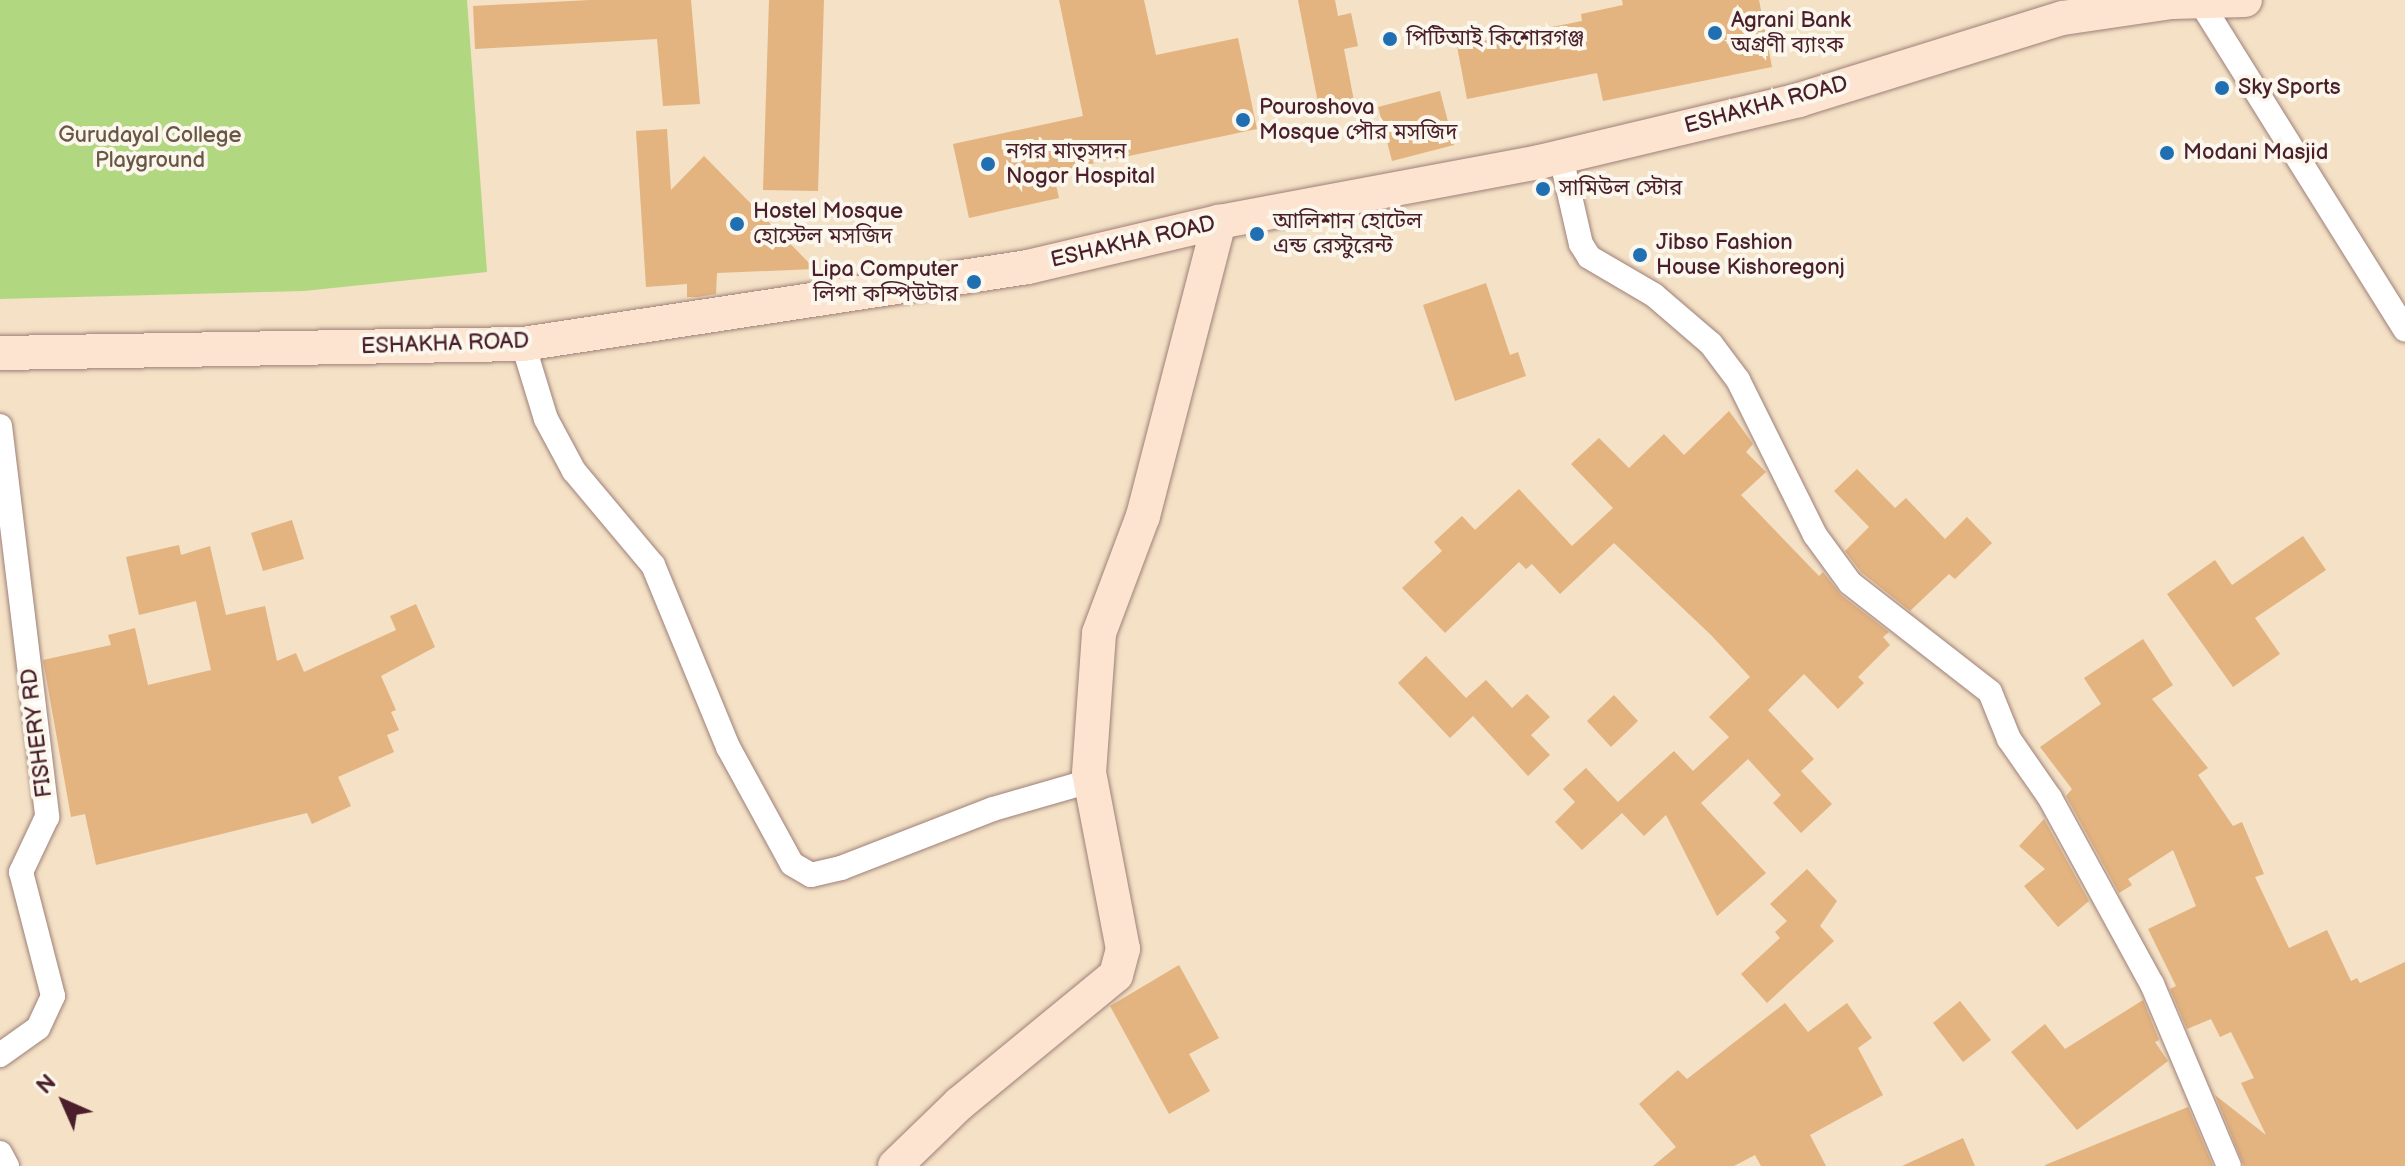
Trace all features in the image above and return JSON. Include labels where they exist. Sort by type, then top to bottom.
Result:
[{"type":"street","name":"ESHAKHA ROAD","points":[[0,353],[523,344],[1028,267],[1219,222],[1561,157],[1799,100],[2063,18],[2182,2],[2245,0]]},
{"type":"street","points":[[2182,2],[2405,329]]},
{"type":"street","points":[[1561,157],[1581,244],[1589,257],[1654,295],[1711,344],[1738,380],[1815,535],[1850,583],[1990,692],[2009,739],[2050,798],[2152,984],[2229,1166]]},
{"type":"street","points":[[895,1166],[959,1104],[1116,975],[1123,949],[1090,781],[1099,633],[1143,516],[1219,222]]},
{"type":"street","points":[[523,344],[546,419],[574,471],[653,565],[728,747],[792,864],[811,875],[841,868],[993,809],[1090,781]]},
{"type":"street","name":"FISHERY RD","points":[[0,426],[47,817],[21,872],[53,996],[50,1012],[38,1028],[0,1055]]},
{"type":"street","points":[[0,1153],[7,1166]]},
{"type":"green space","name":"Gurudayal College Playground","points":[[0,0],[467,0],[487,272],[304,291],[0,299]]},
{"type":"building","points":[[590,0],[691,0],[700,104],[663,106],[657,39],[475,49],[473,6]]},
{"type":"building","points":[[769,0],[824,0],[818,191],[763,190]]},
{"type":"building","points":[[1059,0],[1144,0],[1156,55],[1238,38],[1257,129],[1053,172],[1059,198],[969,218],[953,144],[1083,116]]},
{"type":"building","points":[[1298,0],[1335,0],[1338,16],[1351,13],[1358,46],[1344,49],[1355,106],[1320,113]]},
{"type":"building","points":[[1622,0],[1759,0],[1772,67],[1603,101],[1597,73],[1467,99],[1457,46],[1582,21],[1581,14],[1623,5]]},
{"type":"building","points":[[1440,91],[1454,145],[1392,161],[1378,107]]},
{"type":"building","points":[[667,129],[671,190],[704,156],[815,269],[717,273],[716,294],[698,297],[687,297],[687,284],[646,287],[636,131]]},
{"type":"building","points":[[1486,283],[1510,355],[1518,352],[1526,376],[1455,401],[1423,305]]},
{"type":"building","points":[[1729,411],[1753,444],[1746,452],[1766,472],[1741,495],[1819,576],[1823,572],[1841,595],[1889,632],[1883,637],[1890,645],[1858,677],[1864,683],[1838,709],[1804,674],[1768,710],[1814,759],[1801,771],[1832,804],[1801,833],[1773,803],[1781,795],[1748,759],[1701,803],[1766,873],[1717,916],[1666,815],[1644,836],[1622,813],[1582,850],[1555,822],[1575,802],[1563,789],[1586,768],[1618,802],[1674,751],[1693,771],[1729,737],[1709,717],[1750,677],[1711,635],[1614,543],[1560,594],[1532,564],[1526,569],[1519,562],[1445,633],[1402,588],[1442,551],[1434,542],[1462,516],[1475,530],[1519,489],[1572,546],[1613,508],[1571,464],[1599,438],[1629,468],[1664,434],[1684,455]]},
{"type":"building","points":[[1857,469],[1895,508],[1906,498],[1945,539],[1967,517],[1992,543],[1955,579],[1949,574],[1910,611],[1861,572],[1845,551],[1869,527],[1834,491]]},
{"type":"building","points":[[292,520],[304,559],[263,571],[251,533]]},
{"type":"building","points":[[2303,536],[2326,570],[2255,618],[2280,654],[2233,687],[2167,594],[2215,560],[2232,585]]},
{"type":"building","points":[[179,545],[181,555],[210,546],[226,615],[265,606],[277,661],[296,653],[304,672],[396,630],[390,616],[416,604],[435,647],[381,676],[396,710],[391,712],[399,730],[387,735],[394,752],[338,777],[351,806],[312,824],[307,813],[96,865],[85,814],[71,817],[43,660],[111,645],[108,635],[135,628],[148,685],[211,670],[196,601],[139,615],[126,557]]},
{"type":"building","points":[[2143,639],[2173,685],[2152,699],[2208,768],[2198,775],[2233,826],[2242,822],[2264,874],[2255,877],[2289,948],[2327,930],[2351,981],[2357,978],[2360,983],[2405,962],[2405,1166],[2244,1166],[2215,1095],[2266,1135],[2241,1083],[2254,1078],[2231,1032],[2220,1037],[2211,1019],[2187,1029],[2170,989],[2176,986],[2148,929],[2196,906],[2173,850],[2128,879],[2132,885],[2119,893],[2066,796],[2072,789],[2040,747],[2101,704],[2084,678]]},
{"type":"building","points":[[1426,656],[1466,698],[1486,680],[1512,708],[1527,694],[1550,717],[1531,735],[1550,755],[1528,776],[1473,716],[1450,738],[1398,683]]},
{"type":"building","points":[[1614,695],[1638,721],[1611,747],[1587,721]]},
{"type":"building","points":[[2044,819],[2089,901],[2058,927],[2024,886],[2045,869],[2019,846]]},
{"type":"building","points":[[1807,869],[1837,901],[1820,926],[1834,941],[1767,1003],[1741,974],[1780,938],[1775,932],[1787,921],[1770,904]]},
{"type":"building","points":[[1179,965],[1219,1038],[1189,1054],[1210,1091],[1169,1114],[1110,1006]]},
{"type":"building","points":[[2143,1000],[2159,1040],[2155,1042],[2168,1061],[2077,1130],[2011,1052],[2045,1024],[2065,1049]]},
{"type":"building","points":[[1960,1001],[1991,1040],[1963,1062],[1933,1023]]},
{"type":"building","points":[[1785,1003],[1808,1032],[1847,1003],[1872,1038],[1858,1048],[1883,1095],[1810,1135],[1826,1166],[1761,1166],[1755,1155],[1734,1166],[1653,1166],[1676,1147],[1639,1104],[1678,1070],[1687,1079]]},
{"type":"building","points":[[2188,1107],[2213,1166],[2045,1166],[2045,1165]]},
{"type":"building","points":[[1963,1138],[1975,1166],[1902,1166]]},
{"type":"place","name":"Agrani Bank অগ্রণী ব্যাংক","points":[[1715,33]]},
{"type":"place","name":"পিটিআই কিশোরগঞ্জ","points":[[1390,39]]},
{"type":"place","name":"Sky Sports","points":[[2222,88]]},
{"type":"place","name":"Pouroshova Mosque পৌর মসজিদ","points":[[1243,120]]},
{"type":"place","name":"Modani Masjid","points":[[2167,153]]},
{"type":"place","name":"নগর মাতৃসদন Nogor Hospital","points":[[988,164]]},
{"type":"place","name":"সামিউল স্টোর","points":[[1543,189]]},
{"type":"place","name":"Hostel Mosque হোস্টেল মসজিদ","points":[[737,224]]},
{"type":"place","name":"আলিশান হোটেল এন্ড রেস্টুরেন্ট","points":[[1257,234]]},
{"type":"place","name":"Jibso Fashion House Kishoregonj","points":[[1640,255]]},
{"type":"place","name":"Lipa Computer লিপা কম্পিউটার","points":[[974,282]]}]
